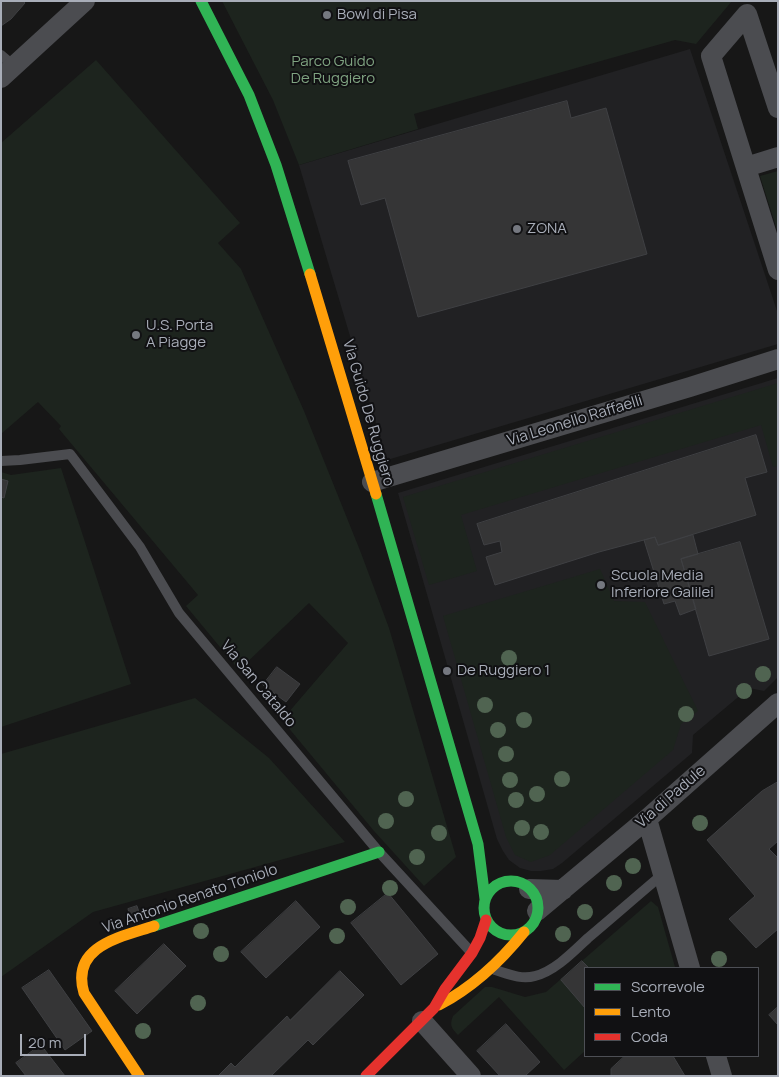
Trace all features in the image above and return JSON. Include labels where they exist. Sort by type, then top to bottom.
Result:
[{"type":"street","points":[[5,67],[86,1]]},
{"type":"street","name":"Via Guido De Ruggiero","points":[[201,1],[249,95],[276,165],[324,317],[478,844],[485,899]]},
{"type":"street","points":[[778,108],[747,14],[711,56],[778,270]]},
{"type":"street","points":[[746,167],[778,157]]},
{"type":"street","name":"Via Leonello Raffaelli","points":[[372,482],[778,359]]},
{"type":"street","name":"Via di Padule","points":[[537,911],[647,819],[778,703]]},
{"type":"street","points":[[647,819],[690,967]]},
{"type":"street","name":"Via Guido De Ruggiero","points":[[478,844],[491,859]]},
{"type":"street","name":"Via Antonio Renato Toniolo","points":[[139,1076],[84,993],[81,974],[87,959],[93,952],[108,941],[379,852]]},
{"type":"street","points":[[366,1076],[428,1015],[462,992],[490,968],[533,923],[537,911],[534,895],[524,885],[508,878],[489,892],[485,899],[486,920],[480,938],[472,953],[428,1015]]},
{"type":"street","points":[[529,889],[563,890]]},
{"type":"street","points":[[486,920],[495,930],[503,934],[516,935],[524,932]]},
{"type":"street","points":[[428,1015],[471,1076]]},
{"type":"street","points":[[716,1057],[722,1076]]},
{"type":"lane","name":"Via San Cataldo","points":[[1,461],[70,454],[140,548],[179,613],[379,852],[472,953],[490,968]]},
{"type":"lane","points":[[490,968],[526,978],[534,977],[546,971],[572,952],[663,874]]},
{"type":"shaded area","points":[[690,49],[778,314],[778,344],[387,460],[299,165]]},
{"type":"shaded area","name":"Scuola Media Inferiore Galilei","points":[[778,378],[778,677],[764,691],[749,688],[693,735],[692,753],[562,863],[553,869],[541,871],[520,868],[509,860],[497,839],[398,493]]},
{"type":"green space","name":"Parco Guido De Ruggiero","points":[[222,1],[732,1],[696,44],[675,40],[414,114],[418,129],[299,165],[273,100]]},
{"type":"green space","name":"U.S. Porta A Piagge","points":[[96,60],[240,223],[218,243],[241,269],[304,411],[361,553],[389,628],[456,857],[424,886],[374,831],[282,720],[348,643],[309,603],[239,670],[186,606],[198,595],[59,429],[61,426],[38,402],[1,434],[1,143]]},
{"type":"green space","points":[[778,171],[778,233],[760,176]]},
{"type":"green space","points":[[778,383],[778,466],[773,467],[761,425],[461,515],[477,571],[429,585],[403,497]]},
{"type":"green space","points":[[61,468],[131,684],[1,727],[1,472],[11,475]]},
{"type":"green space","points":[[600,569],[614,601],[645,602],[698,711],[681,724],[673,750],[550,855],[531,862],[515,855],[506,837],[443,616]]},
{"type":"green space","points":[[195,698],[269,758],[345,842],[93,912],[1,977],[1,754]]},
{"type":"green space","points":[[651,901],[658,907],[675,967],[584,967],[584,1052],[564,1070],[499,997],[458,1035],[451,1024],[453,1016],[485,987],[492,987],[525,997],[546,992]]},
{"type":"building","points":[[1,1],[23,1],[25,3],[11,19],[1,26]]},
{"type":"building","name":"ZONA","points":[[567,101],[571,118],[606,108],[647,254],[418,317],[385,198],[361,205],[348,161]]},
{"type":"building","points":[[756,435],[767,472],[745,478],[756,515],[658,545],[655,537],[599,552],[495,585],[486,557],[502,552],[500,541],[484,545],[477,524]]},
{"type":"building","points":[[1,479],[8,481],[4,498],[1,497]]},
{"type":"building","points":[[693,535],[698,554],[681,559],[696,609],[680,615],[675,601],[664,604],[644,540],[655,537],[658,545]]},
{"type":"building","points":[[740,542],[769,639],[709,656],[681,559]]},
{"type":"building","points":[[277,667],[300,684],[286,702],[263,685]]},
{"type":"building","points":[[778,782],[778,841],[769,849],[778,858],[778,929],[756,948],[729,919],[755,896],[707,840],[762,791]]},
{"type":"building","points":[[388,893],[438,954],[401,985],[351,923]]},
{"type":"building","points":[[296,901],[320,927],[266,978],[241,952]]},
{"type":"building","points":[[137,906],[140,915],[131,918],[128,909]]},
{"type":"building","points":[[164,944],[186,966],[137,1014],[115,991]]},
{"type":"building","points":[[582,961],[588,967],[584,967],[584,1007],[561,980]]},
{"type":"building","points":[[49,970],[92,1031],[65,1050],[22,988]]},
{"type":"building","points":[[340,971],[364,995],[313,1045],[308,1040],[271,1076],[218,1076],[231,1063],[235,1067],[287,1016],[290,1020]]},
{"type":"building","points":[[778,1007],[778,1025],[769,1015]]},
{"type":"building","points":[[506,1024],[540,1062],[525,1076],[500,1076],[477,1051]]},
{"type":"building","points":[[41,1045],[65,1076],[26,1076],[16,1063]]},
{"type":"building","points":[[624,1057],[674,1057],[685,1076],[611,1076],[611,1069]]},
{"type":"traffic: fast","points":[[201,1],[249,95],[276,165],[310,274]]},
{"type":"traffic: fast","points":[[376,494],[478,844],[485,899]]},
{"type":"traffic: fast","points":[[154,926],[379,852]]},
{"type":"traffic: fast","points":[[511,881],[521,883],[530,889],[536,898],[538,908],[536,918],[530,927],[521,933],[511,935],[501,933],[492,927],[486,918],[484,908],[486,898],[492,889],[501,883],[511,881]]},
{"type":"traffic: slow","points":[[310,274],[376,494]]},
{"type":"traffic: slow","points":[[139,1076],[84,993],[82,977],[84,964],[91,954],[101,946],[127,934],[154,926]]},
{"type":"traffic: slow","points":[[439,1005],[475,982],[505,954],[524,932]]},
{"type":"traffic: jam","points":[[366,1076],[434,1008],[445,989],[472,953],[480,938],[486,920]]},
{"type":"place","name":"Bowl di Pisa","points":[[327,15]]},
{"type":"place","name":"ZONA","points":[[517,229]]},
{"type":"place","name":"U.S. Porta A Piagge","points":[[136,335]]},
{"type":"place","name":"Scuola Media Inferiore Galilei","points":[[601,585]]},
{"type":"place","name":"De Ruggiero 1","points":[[447,671]]}]
